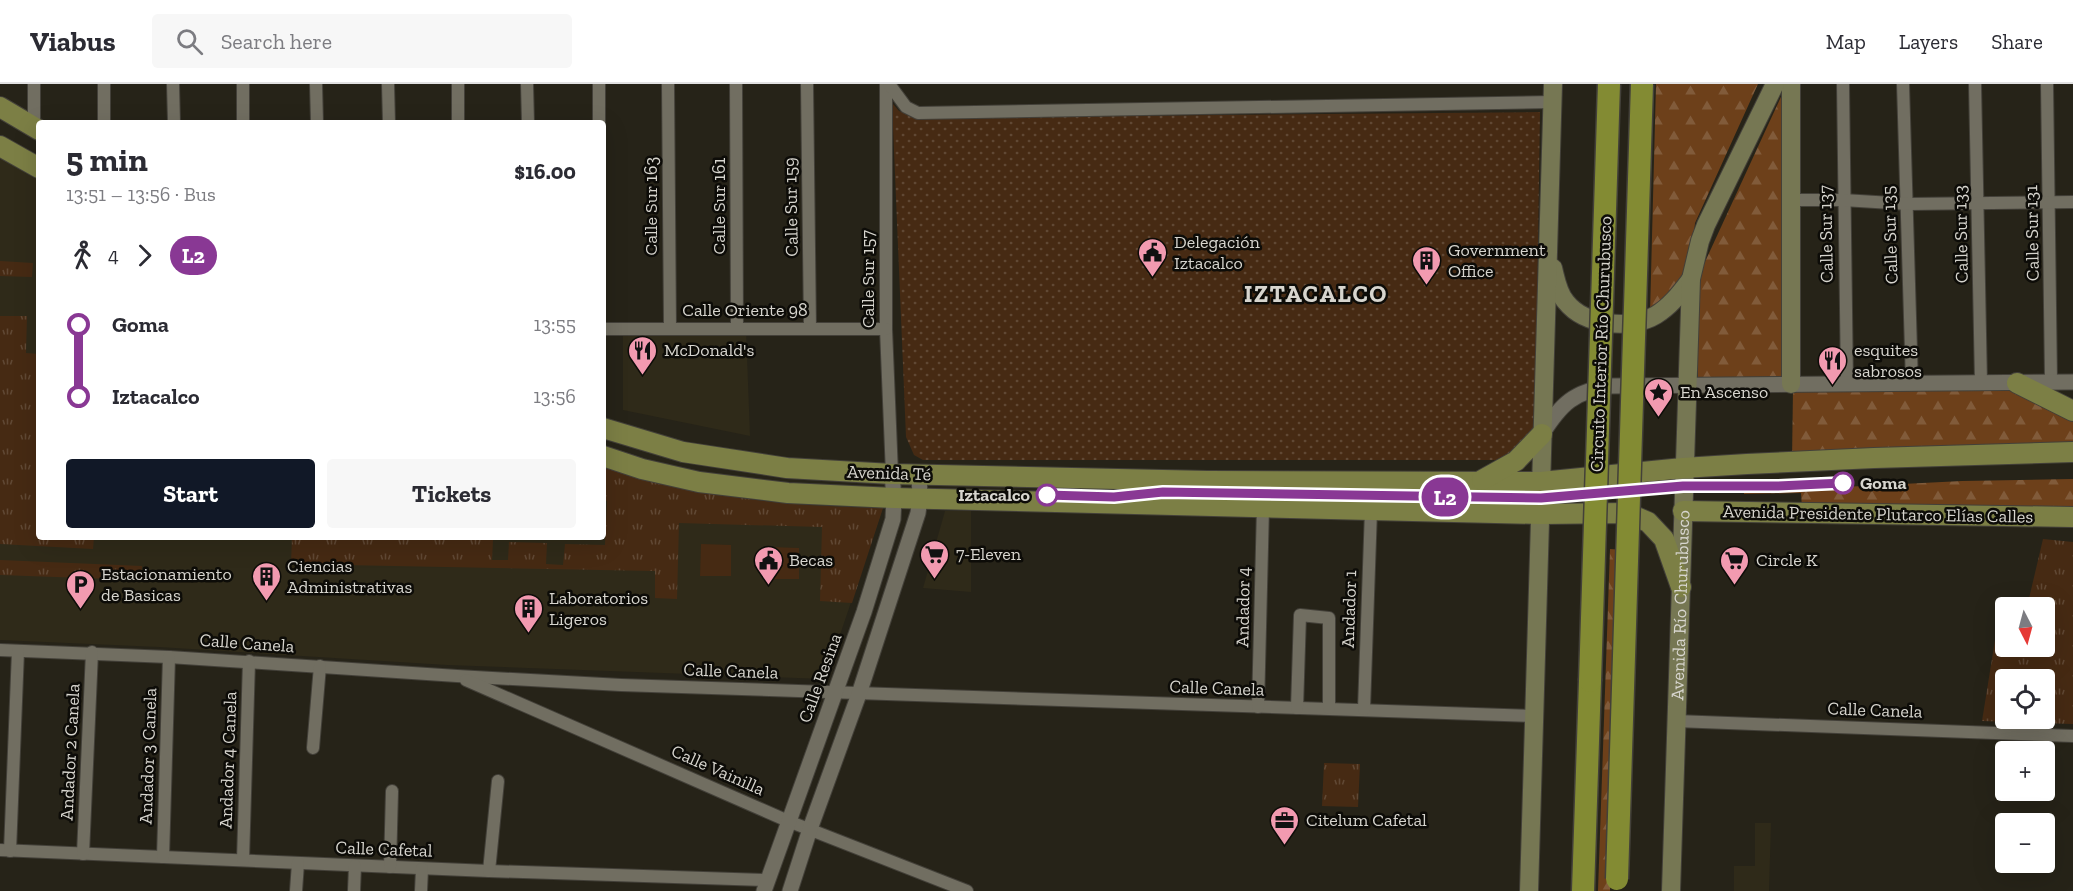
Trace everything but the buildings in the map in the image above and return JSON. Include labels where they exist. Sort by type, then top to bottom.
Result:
[{"type":"highway","name":"Circuito Interior Río Churubusco","points":[[1583,891],[1609,84]]},
{"type":"highway","name":"Circuito Interior Río Churubusco","points":[[1617,885],[1642,84]]},
{"type":"main road","name":"Avenida Río Churubusco","points":[[1671,891],[1683,468],[1691,279],[1706,225],[1775,84]]},
{"type":"main road","points":[[1791,84],[1791,384]]},
{"type":"main road","points":[[1529,891],[1552,93]]},
{"type":"main road","points":[[0,107],[36,128]]},
{"type":"main road","points":[[0,146],[36,166]]},
{"type":"main road","points":[[1548,252],[1559,292],[1571,309],[1605,322],[1627,323],[1655,316],[1675,299],[1691,279]]},
{"type":"main road","points":[[2017,383],[2073,411]]},
{"type":"main road","name":"Avenida Té","points":[[606,429],[701,456],[787,468],[892,474],[1294,482],[1541,482],[1683,468]]},
{"type":"main road","points":[[1480,482],[1516,461],[1542,434]]},
{"type":"main road","points":[[1683,468],[1874,458],[2073,452]]},
{"type":"main road","name":"Avenida Té","points":[[606,457],[642,469],[699,482],[788,493],[894,498],[1371,510],[1540,514],[1627,513],[1641,518],[1654,527],[1664,539],[1681,587]]},
{"type":"main road","name":"Avenida Presidente Plutarco Elías Calles","points":[[1683,511],[2073,517]]},
{"type":"street","points":[[34,84],[36,128]]},
{"type":"street","points":[[104,84],[104,120]]},
{"type":"street","points":[[173,84],[174,120]]},
{"type":"street","points":[[243,84],[243,120]]},
{"type":"street","points":[[316,84],[316,120]]},
{"type":"street","points":[[388,84],[389,120]]},
{"type":"street","points":[[458,84],[458,120]]},
{"type":"street","points":[[527,84],[528,120]]},
{"type":"street","points":[[599,84],[599,120]]},
{"type":"street","name":"Calle Sur 163","points":[[668,84],[670,328]]},
{"type":"street","name":"Calle Sur 161","points":[[736,84],[737,328]]},
{"type":"street","name":"Calle Sur 159","points":[[807,84],[810,329]]},
{"type":"street","points":[[888,84],[906,107],[918,113],[1552,93]]},
{"type":"street","name":"Calle Sur 157","points":[[888,84],[886,329],[892,474]]},
{"type":"street","name":"Calle Sur 137","points":[[1843,84],[1847,384]]},
{"type":"street","name":"Calle Sur 135","points":[[1903,84],[1912,384]]},
{"type":"street","name":"Calle Sur 133","points":[[1975,84],[1981,383]]},
{"type":"street","name":"Calle Sur 131","points":[[2047,84],[2051,381]]},
{"type":"street","points":[[1791,200],[1908,204],[2073,202]]},
{"type":"street","name":"Calle Oriente 98","points":[[606,329],[886,329]]},
{"type":"street","points":[[1542,434],[1563,405],[1583,392],[1611,386],[2073,382]]},
{"type":"street","name":"Calle Resina","points":[[766,886],[864,612],[893,519],[892,474]]},
{"type":"street","points":[[790,891],[859,694],[918,513],[919,474]]},
{"type":"street","name":"Andador 4","points":[[1258,707],[1263,507]]},
{"type":"street","name":"Andador 1","points":[[1364,709],[1371,510]]},
{"type":"street","points":[[1297,708],[1300,615],[1329,618],[1329,708]]},
{"type":"street","name":"Calle Canela","points":[[0,650],[92,652],[621,685],[1534,716]]},
{"type":"street","points":[[5,850],[18,651]]},
{"type":"street","name":"Andador 2 Canela","points":[[83,854],[92,652]]},
{"type":"street","name":"Andador 3 Canela","points":[[163,857],[169,657]]},
{"type":"street","name":"Andador 4 Canela","points":[[243,860],[249,661]]},
{"type":"street","points":[[313,748],[320,666]]},
{"type":"street","name":"Calle Vainilla","points":[[457,676],[788,821],[967,891]]},
{"type":"street","name":"Calle Canela","points":[[1676,721],[2073,736]]},
{"type":"street","points":[[489,872],[498,781]]},
{"type":"street","points":[[390,867],[392,791]]},
{"type":"street","name":"Calle Cafetal","points":[[5,850],[766,886]]},
{"type":"street","points":[[296,891],[298,863]]},
{"type":"street","points":[[354,891],[355,866]]},
{"type":"street","points":[[421,891],[422,869]]},
{"type":"shaded area","points":[[0,154],[36,174],[36,540],[606,540],[606,467],[643,478],[742,498],[784,503],[883,508],[825,679],[447,665],[159,647],[0,640]]},
{"type":"shaded area","points":[[746,329],[750,436],[623,410],[623,330]]},
{"type":"shaded area","points":[[945,511],[971,511],[971,592],[923,588]]},
{"type":"shaded area","points":[[1755,823],[1771,823],[1769,891],[1734,891],[1734,866],[1755,866]]},
{"type":"green space","points":[[1656,84],[1758,84],[1695,223],[1688,291],[1650,314]]},
{"type":"green space","points":[[1786,86],[1793,376],[1698,379],[1698,277]]},
{"type":"green space","points":[[892,103],[899,111],[919,118],[1540,112],[1535,435],[1516,455],[1497,460],[923,460],[914,455],[906,437]]},
{"type":"green space","points":[[0,261],[33,263],[32,277],[0,276]]},
{"type":"green space","points":[[0,316],[27,316],[26,353],[36,354],[36,540],[94,540],[93,549],[0,544]]},
{"type":"green space","points":[[2013,387],[2073,415],[2073,444],[1792,462],[1793,389]]},
{"type":"green space","points":[[606,467],[671,485],[741,498],[812,505],[883,508],[852,603],[820,601],[822,527],[679,523],[677,599],[655,598],[655,571],[291,564],[292,540],[493,540],[492,560],[508,560],[509,542],[547,543],[546,564],[563,565],[565,544],[605,545]]},
{"type":"green space","points":[[2073,479],[2073,513],[1802,508],[1801,493],[1744,494],[1744,492],[1962,481]]},
{"type":"green space","points":[[2043,539],[2073,542],[2073,724],[2055,723],[2055,669],[1995,669],[1995,721],[1982,721],[1995,640],[1995,657],[2055,657],[2055,597],[2029,597]]},
{"type":"green space","points":[[701,544],[731,545],[731,576],[700,576]]},
{"type":"green space","points":[[769,547],[799,548],[799,579],[769,579]]},
{"type":"green space","points":[[1610,549],[1624,550],[1610,891],[1598,891]]},
{"type":"green space","points":[[0,560],[142,566],[141,580],[0,575]]},
{"type":"green space","points":[[1324,763],[1360,764],[1358,807],[1322,806]]},
{"type":"bus line","name":"L2","points":[[1047,495],[1114,497],[1163,492],[1541,498],[1683,486],[1843,483]]},
{"type":"place","name":"Delegación Iztacalco","points":[[1153,278]]},
{"type":"place","name":"Government Office","points":[[1427,286]]},
{"type":"place","name":"McDonald's","points":[[643,376]]},
{"type":"place","name":"esquites sabrosos","points":[[1833,386]]},
{"type":"place","name":"En Ascenso","points":[[1659,418]]},
{"type":"place","name":"Goma","points":[[1843,483]]},
{"type":"place","name":"Iztacalco","points":[[1047,495]]},
{"type":"place","name":"7-Eleven","points":[[935,580]]},
{"type":"place","name":"Becas","points":[[768,586]]},
{"type":"place","name":"Circle K","points":[[1735,586]]},
{"type":"place","name":"Ciencias Administrativas","points":[[266,602]]},
{"type":"place","name":"Estacionamiento de Basicas","points":[[80,610]]},
{"type":"place","name":"Laboratorios Ligeros","points":[[528,634]]},
{"type":"place","name":"Citelum Cafetal","points":[[1285,846]]},
{"type":"district","name":"IZTACALCO","points":[[1316,294]]}]
